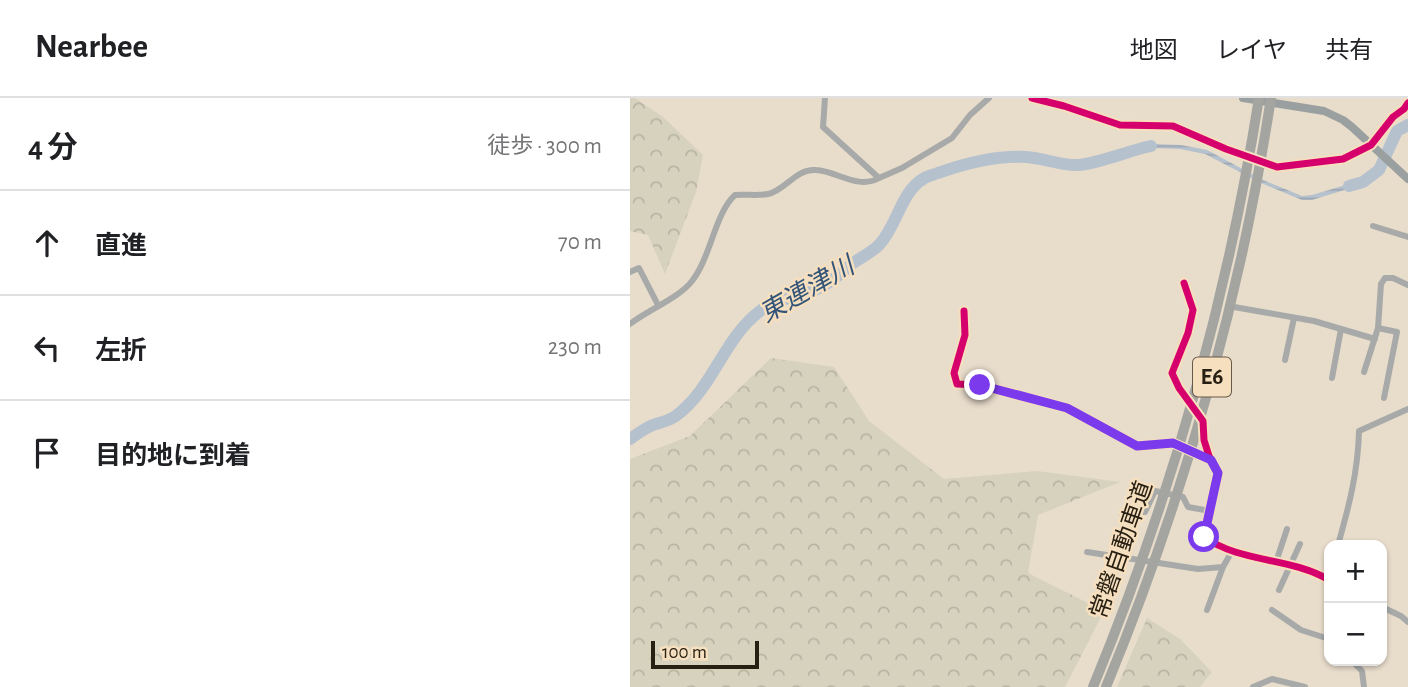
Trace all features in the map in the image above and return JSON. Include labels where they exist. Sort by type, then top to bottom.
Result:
[{"type":"highway","name":"常磐自動車道","points":[[1106,687],[1203,365],[1235,228],[1259,98]]},
{"type":"highway","name":"常磐自動車道","points":[[1093,687],[1117,645],[1152,568],[1185,468],[1215,368],[1236,283],[1271,98]]},
{"type":"street","points":[[825,98],[823,127],[879,178]]},
{"type":"street","points":[[630,324],[684,290],[692,281],[703,265],[724,212],[735,195],[771,194],[798,174],[814,170],[857,181],[873,181],[902,168],[952,138],[989,98]]},
{"type":"street","points":[[1032,98],[1120,125],[1173,126],[1277,167],[1343,159],[1373,147],[1393,117],[1408,103]]},
{"type":"street","points":[[1243,98],[1334,115],[1352,127],[1408,179]]},
{"type":"street","points":[[1373,226],[1408,237]]},
{"type":"street","points":[[630,272],[639,268],[658,305]]},
{"type":"street","points":[[1364,372],[1378,328],[1381,284],[1385,278],[1393,278],[1408,285]]},
{"type":"street","points":[[1184,283],[1193,310],[1188,333],[1172,373],[1179,388],[1203,421],[1204,440],[1218,473],[1204,537],[1232,551],[1290,565],[1324,578]]},
{"type":"street","points":[[1234,307],[1314,321],[1375,339]]},
{"type":"street","points":[[964,311],[965,335],[954,373],[957,384],[980,385],[1067,408],[1137,446],[1173,443],[1211,460]]},
{"type":"street","points":[[1285,360],[1294,318]]},
{"type":"street","points":[[1378,328],[1397,332],[1384,398]]},
{"type":"street","points":[[1332,378],[1341,329]]},
{"type":"street","points":[[1339,540],[1359,457],[1359,431],[1408,409]]},
{"type":"street","points":[[1122,513],[1145,512],[1155,491],[1183,497],[1188,507],[1210,511]]},
{"type":"street","points":[[1276,562],[1287,529]]},
{"type":"street","points":[[1279,590],[1300,544]]},
{"type":"street","points":[[1207,610],[1232,551]]},
{"type":"street","points":[[1087,552],[1198,569],[1223,567]]},
{"type":"street","points":[[1387,609],[1408,622]]},
{"type":"street","points":[[1272,610],[1301,631],[1324,638]]},
{"type":"street","points":[[1357,666],[1362,671],[1364,687]]},
{"type":"street","points":[[1252,687],[1272,679],[1305,687]]},
{"type":"green space","points":[[630,98],[635,98],[663,117],[703,155],[696,192],[665,274],[648,235],[630,231]]},
{"type":"green space","points":[[771,358],[834,367],[869,421],[944,479],[1037,471],[1120,482],[1038,515],[1028,573],[1104,611],[1065,687],[630,687],[630,459],[690,436]]},
{"type":"green space","points":[[1147,618],[1180,639],[1212,672],[1200,687],[1117,687]]},
{"type":"shaded area","points":[[1152,144],[1181,145],[1207,150],[1263,180],[1302,196],[1362,180],[1364,184],[1312,200],[1302,200],[1261,183],[1205,154],[1180,149],[1152,148],[1137,151],[1136,147]]},
{"type":"waterway","name":"東連津川","points":[[1349,186],[1363,182],[1379,170],[1397,131],[1408,125]]},
{"type":"waterway","name":"東連津川","points":[[630,439],[650,426],[674,417],[689,404],[737,335],[760,311],[774,303],[824,286],[876,248],[890,229],[909,192],[925,178],[981,160],[1026,157],[1079,165],[1151,146]]},
{"type":"cycle path","points":[[1032,98],[1120,125],[1173,126],[1277,167],[1343,159],[1371,145],[1408,103]]},
{"type":"cycle path","points":[[1184,283],[1193,310],[1188,333],[1172,373],[1179,388],[1203,421],[1204,440],[1218,473],[1204,537],[1234,551],[1298,567],[1324,578]]},
{"type":"cycle path","points":[[964,311],[965,335],[954,373],[957,384],[980,385],[1067,408],[1137,446],[1173,443],[1211,460]]},
{"type":"route","points":[[980,385],[1067,408],[1137,446],[1173,443],[1211,460],[1218,473],[1204,537]]}]
